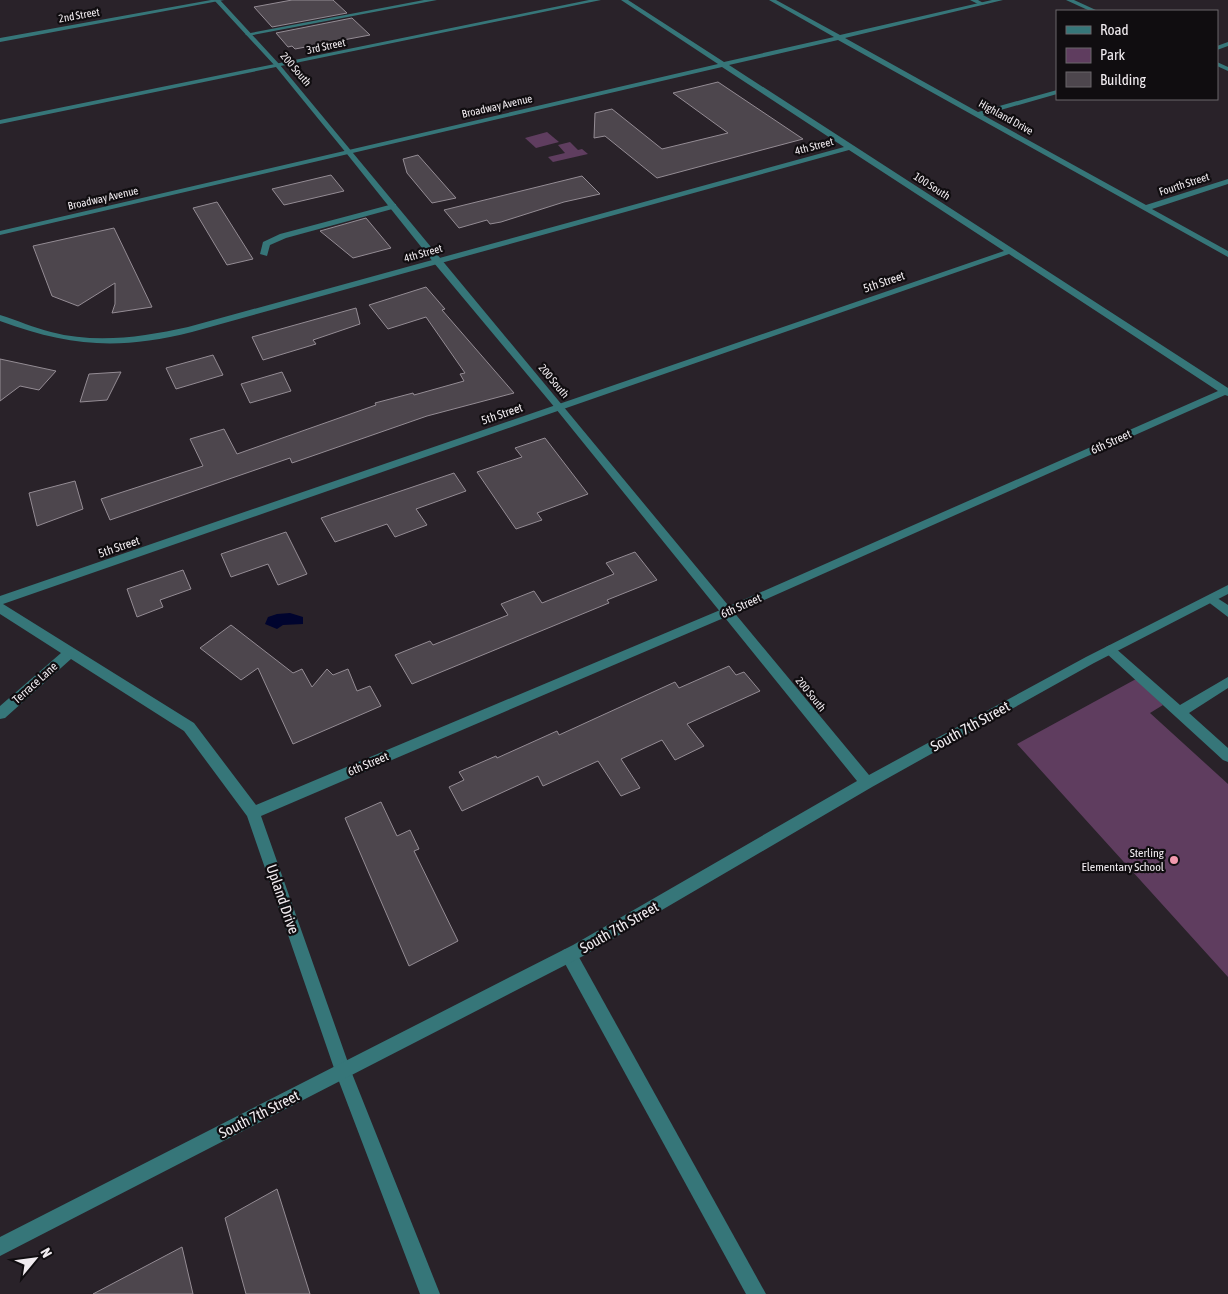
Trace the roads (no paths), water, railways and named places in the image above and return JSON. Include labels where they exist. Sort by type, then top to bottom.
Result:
[{"type":"street","name":"200 South","points":[[218,0],[278,66],[350,152],[437,261],[560,407],[867,783]]},
{"type":"street","name":"2nd Street","points":[[0,40],[218,0]]},
{"type":"street","points":[[248,34],[434,0]]},
{"type":"street","name":"3rd Street","points":[[0,122],[598,0]]},
{"type":"street","name":"100 South","points":[[624,0],[1227,392]]},
{"type":"street","name":"Highland Drive","points":[[772,0],[1228,254]]},
{"type":"street","points":[[973,0],[982,4]]},
{"type":"street","name":"Broadway Avenue","points":[[0,233],[1000,0]]},
{"type":"street","points":[[1069,0],[1093,10]]},
{"type":"street","points":[[977,114],[1056,92]]},
{"type":"street","name":"4th Street","points":[[0,318],[63,339],[99,343],[141,341],[189,330],[851,147]]},
{"type":"street","name":"Fourth Street","points":[[1146,208],[1228,181]]},
{"type":"street","points":[[264,254],[266,244],[283,236],[393,206]]},
{"type":"street","name":"5th Street","points":[[0,601],[1011,251]]},
{"type":"street","name":"6th Street","points":[[253,812],[728,611],[1227,392]]},
{"type":"street","name":"South 7th Street","points":[[0,1247],[569,955],[867,783],[1110,650],[1228,590]]},
{"type":"street","points":[[1211,598],[1228,612]]},
{"type":"street","name":"Upland Drive","points":[[0,608],[189,728],[253,812],[343,1071],[430,1294]]},
{"type":"street","points":[[1110,650],[1228,756]]},
{"type":"street","name":"Terrace Lane","points":[[0,714],[70,652]]},
{"type":"street","points":[[1179,712],[1228,682]]},
{"type":"street","points":[[569,955],[756,1294]]},
{"type":"water","points":[[290,613],[303,617],[303,624],[283,625],[277,629],[265,624],[268,617]]},
{"type":"place","name":"Sterling Elementary School","points":[[1174,860]]}]
